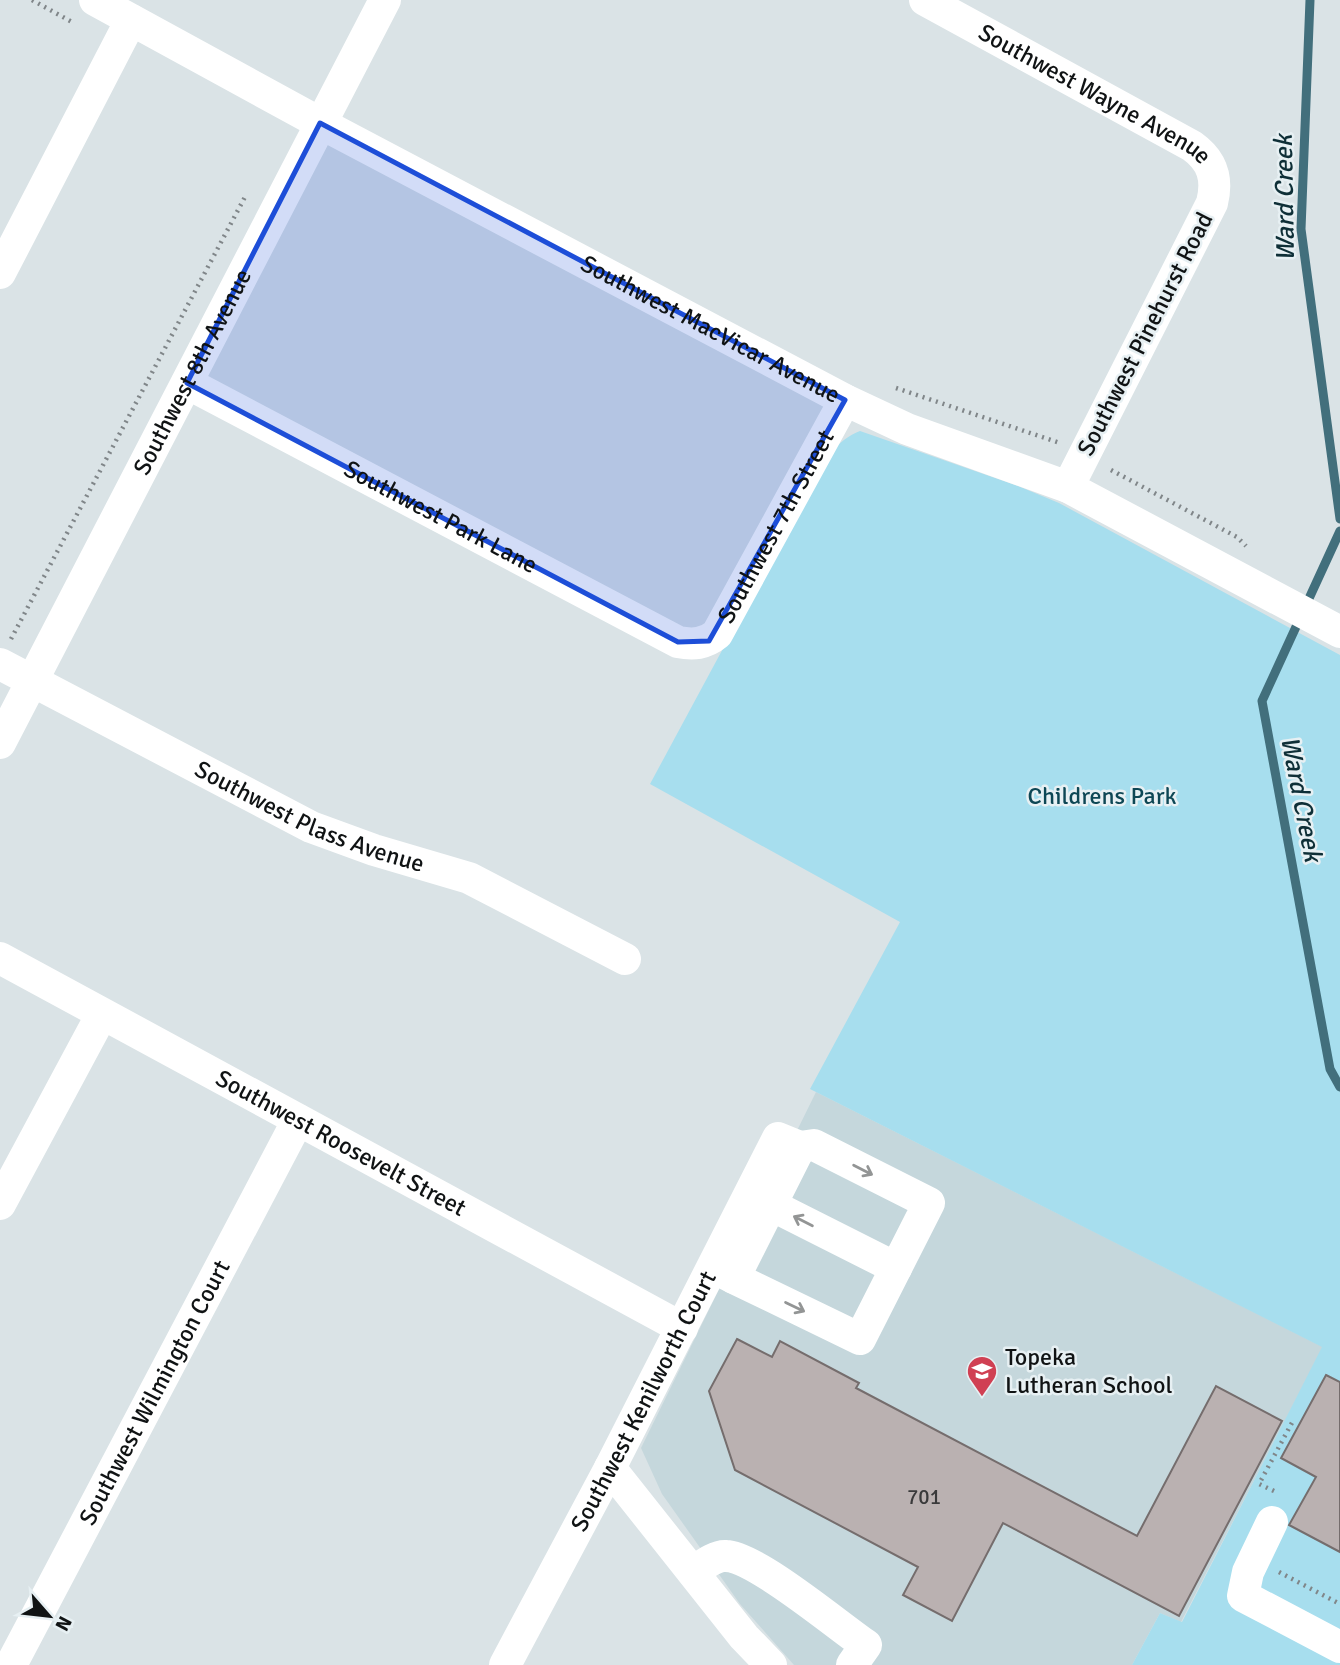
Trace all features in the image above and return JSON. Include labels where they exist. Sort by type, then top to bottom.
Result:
[{"type":"street","name":"Southwest 8th Avenue","points":[[0,743],[385,0]]},
{"type":"street","name":"Southwest Wayne Avenue","points":[[925,0],[1192,146],[1210,163],[1215,180]]},
{"type":"street","name":"Southwest MacVicar Avenue","points":[[85,12],[131,20],[320,123],[845,400],[907,429],[1068,487],[1340,632]]},
{"type":"street","points":[[0,274],[131,20]]},
{"type":"street","name":"Southwest Pinehurst Road","points":[[1068,487],[1212,204],[1215,180]]},
{"type":"street","name":"Southwest Park Lane","points":[[187,383],[678,642],[698,643]]},
{"type":"street","name":"Southwest 7th Street","points":[[698,643],[709,641],[717,634],[845,400]]},
{"type":"street","name":"Southwest Plass Avenue","points":[[5,653],[33,682],[311,827],[374,850],[468,878],[625,959]]},
{"type":"street","name":"Southwest Roosevelt Street","points":[[0,958],[682,1328]]},
{"type":"street","points":[[0,1204],[102,1014]]},
{"type":"street","name":"Southwest Wilmington Court","points":[[11,1665],[298,1120]]},
{"type":"street","points":[[789,1143],[814,1146],[929,1203],[860,1339],[723,1272],[771,1205],[789,1143]]},
{"type":"street","name":"Southwest Kenilworth Court","points":[[505,1665],[682,1328],[723,1272],[789,1143]]},
{"type":"street","points":[[771,1205],[896,1268]]},
{"type":"street","points":[[610,1468],[771,1665]]},
{"type":"street","points":[[1277,1508],[1248,1572],[1243,1596],[1340,1647]]},
{"type":"street","points":[[693,1572],[722,1555],[736,1557],[764,1573],[866,1646],[852,1665]]},
{"type":"street","points":[[0,1655],[11,1665]]},
{"type":"path","points":[[32,0],[85,12]]},
{"type":"path","points":[[5,653],[249,191]]},
{"type":"path","points":[[886,384],[1058,442],[1237,537],[1252,552]]},
{"type":"path","points":[[1277,1508],[1259,1483],[1294,1419]]},
{"type":"path","points":[[1267,1565],[1340,1604]]},
{"type":"highlighted area","points":[[320,123],[845,400],[709,641],[678,642],[187,383]]},
{"type":"shaded area","name":"Topeka Lutheran School","points":[[816,1092],[1323,1347],[1181,1622],[1160,1613],[1132,1665],[794,1665],[740,1604],[662,1494],[641,1448]]},
{"type":"green space","name":"Childrens Park","points":[[860,431],[1059,503],[1340,655],[1340,1665],[1132,1665],[1160,1613],[1182,1622],[1322,1347],[810,1089],[900,922],[650,784],[819,470],[839,444]]},
{"type":"building","name":"Topeka Lutheran School","points":[[737,1339],[772,1357],[780,1341],[859,1383],[856,1388],[1137,1536],[1216,1386],[1282,1421],[1179,1616],[1003,1523],[952,1621],[903,1595],[918,1567],[735,1470],[709,1391]]},
{"type":"building","points":[[1326,1375],[1340,1382],[1340,1552],[1289,1525],[1316,1477],[1281,1458]]},
{"type":"waterway","name":"Ward Creek","points":[[1310,0],[1301,229],[1340,519]]},
{"type":"waterway","name":"Ward Creek","points":[[1340,531],[1262,701],[1330,1069],[1340,1087]]},
{"type":"place","name":"Topeka Lutheran School","points":[[982,1398]]}]
